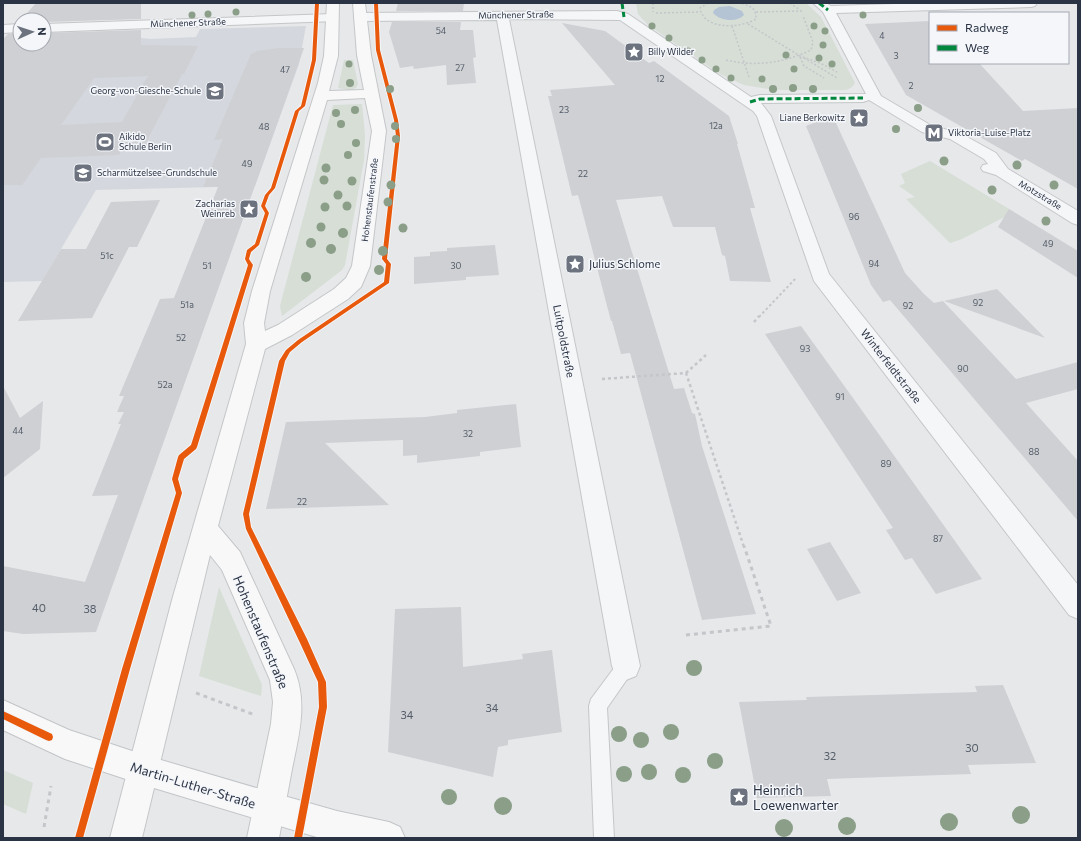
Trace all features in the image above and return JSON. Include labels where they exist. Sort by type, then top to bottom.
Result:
[{"type":"main road","points":[[126,838],[183,607],[256,344],[254,323],[261,291],[321,96],[331,56],[333,3]]},
{"type":"main road","name":"Hohenstaufenstraße","points":[[256,344],[285,330],[341,294],[354,282],[361,266],[380,131],[364,55],[359,3]]},
{"type":"main road","points":[[321,96],[372,94]]},
{"type":"main road","name":"Hohenstaufenstraße","points":[[205,529],[231,561],[284,679],[288,693],[289,706],[267,823]]},
{"type":"main road","name":"Martin-Luther-Straße","points":[[3,715],[65,744],[144,770],[267,823],[336,827],[389,838]]},
{"type":"street","points":[[622,3],[624,17],[750,102],[760,99],[780,98],[869,98],[823,7],[1031,3]]},
{"type":"street","name":"Münchener Straße","points":[[360,17],[604,14],[624,17]]},
{"type":"street","name":"Luitpoldstraße","points":[[502,15],[626,666]]},
{"type":"street","name":"Münchener Straße","points":[[52,28],[332,18]]},
{"type":"street","name":"Motzstraße","points":[[869,98],[927,128],[955,136],[990,156],[1002,172]]},
{"type":"street","name":"Winterfeldtstraße","points":[[750,102],[758,108],[764,116],[821,276],[1078,606]]},
{"type":"street","name":"Motzstraße","points":[[927,128],[935,141],[974,164],[1002,172],[1078,218]]},
{"type":"lane","points":[[604,838],[598,706],[626,666]]},
{"type":"path","points":[[653,3],[653,14],[657,18]]},
{"type":"path","points":[[700,12],[700,8],[708,3]]},
{"type":"path","points":[[700,12],[702,16],[714,23],[732,26],[748,24],[756,19],[756,12],[753,8],[741,3]]},
{"type":"path","points":[[726,60],[745,63],[780,62],[800,56],[811,50],[813,42],[801,11],[790,3]]},
{"type":"path","points":[[756,12],[801,11],[823,7]]},
{"type":"path","points":[[648,14],[700,12]]},
{"type":"path","points":[[748,24],[843,82]]},
{"type":"path","points":[[732,26],[751,81]]},
{"type":"path","points":[[800,56],[820,62],[838,73]]},
{"type":"path","points":[[754,322],[796,277]]},
{"type":"path","points":[[602,379],[686,373],[706,355]]},
{"type":"path","points":[[686,373],[771,626],[686,635]]},
{"type":"path","points":[[196,693],[256,715]]},
{"type":"path","points":[[44,827],[51,786]]},
{"type":"shaded area","points":[[636,3],[806,3],[821,17],[855,83],[846,90],[774,90],[744,85],[720,74],[648,25],[638,14]]},
{"type":"shaded area","points":[[306,26],[299,64],[255,186],[96,190],[42,281],[3,282],[3,90],[141,38],[196,37],[200,29]]},
{"type":"shaded area","points":[[344,60],[353,60],[358,84],[356,88],[349,90],[338,88]]},
{"type":"shaded area","points":[[362,104],[365,135],[364,160],[345,265],[342,270],[282,316],[280,306],[333,105]]},
{"type":"shaded area","points":[[930,161],[1014,212],[962,239],[950,243],[906,199],[915,197],[899,186],[905,183],[901,174]]},
{"type":"shaded area","points":[[219,587],[262,685],[261,696],[199,676]]},
{"type":"shaded area","points":[[3,770],[33,783],[26,814],[3,804]]},
{"type":"water","points":[[730,6],[742,11],[744,15],[741,18],[728,20],[720,18],[713,13],[714,10],[719,7]]},
{"type":"building","points":[[36,3],[141,3],[141,19],[52,22],[52,12],[28,12]]},
{"type":"building","points":[[398,3],[464,3],[463,11],[396,11]]},
{"type":"building","points":[[929,21],[929,64],[980,64],[1023,111],[1078,108],[1078,189],[1025,159],[1022,161],[906,95],[865,24]]},
{"type":"building","points":[[392,22],[461,22],[460,30],[473,30],[476,57],[473,58],[476,83],[447,85],[446,65],[414,69],[413,66],[400,68],[389,32]]},
{"type":"building","points":[[562,23],[605,31],[649,63],[654,61],[729,116],[755,208],[750,208],[771,282],[730,281],[725,256],[722,255],[715,227],[673,227],[662,196],[616,200],[674,389],[684,388],[692,413],[695,414],[702,446],[756,614],[702,620],[630,353],[621,354],[578,195],[572,196],[548,96],[552,96],[550,90],[615,85]]},
{"type":"building","points":[[141,30],[141,45],[198,46],[144,146],[124,147],[119,155],[41,158],[22,185],[3,185],[3,39],[8,34],[12,34],[12,52],[52,52],[52,33]],"holes":[[[148,76],[122,122],[61,125],[94,78]]]},
{"type":"building","points":[[279,48],[304,48],[96,632],[23,634],[3,631],[3,566],[85,582],[118,495],[92,496],[121,424],[118,424],[124,412],[117,412],[124,396],[119,396],[160,299],[174,298],[218,187],[203,187],[223,139],[214,140],[251,54],[257,51]]},
{"type":"building","points":[[821,120],[836,123],[905,273],[924,294],[934,303],[943,301],[1016,379],[1078,362],[1078,389],[1026,403],[1078,461],[1078,521],[890,300],[883,302],[871,285],[806,126]]},
{"type":"building","points":[[160,200],[137,247],[129,247],[92,318],[18,321],[61,249],[86,249],[111,202]]},
{"type":"building","points":[[1009,209],[1078,251],[1078,278],[998,227]]},
{"type":"building","points":[[495,245],[499,275],[466,277],[466,280],[414,284],[414,257],[430,256],[430,252],[447,251],[447,248]]},
{"type":"building","points":[[997,289],[1045,338],[944,301]]},
{"type":"building","points":[[801,326],[982,579],[936,594],[912,558],[905,560],[886,530],[893,528],[765,334]]},
{"type":"building","points":[[3,386],[20,418],[43,401],[40,449],[3,478]]},
{"type":"building","points":[[516,404],[521,447],[480,452],[480,456],[417,463],[417,455],[403,456],[403,440],[325,443],[389,505],[266,509],[286,422],[425,417],[457,413],[457,410]]},
{"type":"building","points":[[830,542],[861,593],[837,601],[807,549]]},
{"type":"building","points":[[461,607],[463,667],[523,659],[522,654],[552,650],[562,732],[508,740],[508,745],[498,747],[493,777],[388,752],[395,609]]},
{"type":"building","points":[[1003,685],[1036,763],[968,765],[971,774],[827,779],[831,796],[757,798],[739,702],[807,700],[806,697],[977,692],[975,686]]},
{"type":"marked path","points":[[622,3],[624,17]]},
{"type":"marked path","points":[[819,3],[828,10]]},
{"type":"marked path","points":[[750,102],[760,99],[863,98]]},
{"type":"cycle path","points":[[79,838],[126,669],[179,493],[175,479],[181,457],[194,447],[251,265],[247,259],[249,251],[257,245],[267,213],[263,206],[267,195],[273,188],[297,111],[303,106],[314,60],[317,3]]},
{"type":"cycle path","points":[[298,838],[323,707],[322,682],[248,527],[246,514],[282,361],[288,351],[300,341],[386,283],[389,264],[384,259],[398,136],[396,120],[378,50],[376,3]]},
{"type":"cycle path","points":[[3,715],[49,737]]},
{"type":"place","name":"Billy Wilder","points":[[634,52]]},
{"type":"place","name":"Georg-von-Giesche-Schule","points":[[215,91]]},
{"type":"place","name":"Liane Berkowitz","points":[[859,118]]},
{"type":"place","name":"Viktoria-Luise-Platz","points":[[934,133]]},
{"type":"place","name":"Aikido Schule Berlin","points":[[105,142]]},
{"type":"place","name":"Scharmützelsee-Grundschule","points":[[83,173]]},
{"type":"place","name":"Zacharias Weinreb","points":[[249,209]]},
{"type":"place","name":"Julius Schlome","points":[[575,264]]},
{"type":"place","name":"Heinrich Loewenwarter","points":[[739,797]]}]
